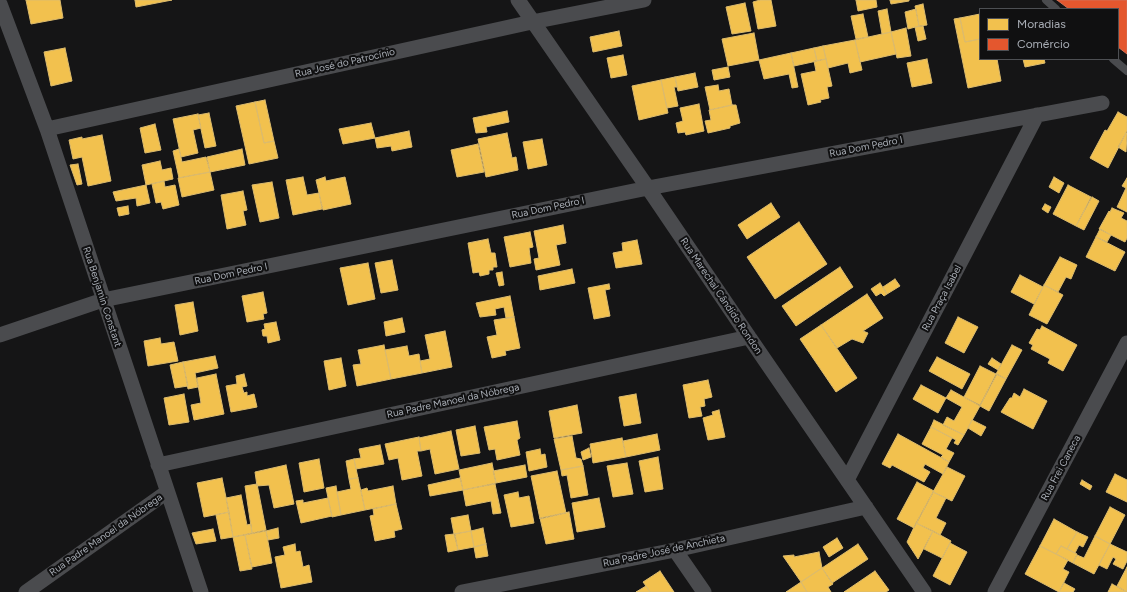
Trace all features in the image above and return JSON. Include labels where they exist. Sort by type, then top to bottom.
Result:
[{"type":"street","name":"Rua Marechal Cândido Rondon","points":[[518,0],[924,592]]},
{"type":"street","name":"Rua José do Patrocínio","points":[[47,129],[532,22],[644,0]]},
{"type":"street","name":"Rua Benjamin Constant","points":[[0,4],[47,129],[201,592]]},
{"type":"street","name":"Rua Dom Pedro I","points":[[0,335],[103,300],[648,188],[1102,103]]},
{"type":"street","name":"Rua Praça Isabel","points":[[847,480],[1037,115]]},
{"type":"street","name":"Rua Padre Manoel da Nóbrega","points":[[158,464],[749,338]]},
{"type":"street","name":"Rua Frei Caneca","points":[[995,592],[1127,343]]},
{"type":"street","name":"Rua Padre Manoel da Nóbrega","points":[[26,592],[167,492]]},
{"type":"street","name":"Rua Padre José de Anchieta","points":[[462,592],[485,589],[675,550],[866,507]]},
{"type":"street","points":[[675,550],[704,592]]},
{"type":"lane","points":[[1046,0],[1055,8]]},
{"type":"lane","points":[[1114,60],[1127,71]]},
{"type":"building: Moradias","points":[[26,0],[60,0],[63,18],[31,24]]},
{"type":"building: Moradias","points":[[135,0],[172,0],[136,7]]},
{"type":"building: Moradias","points":[[760,0],[771,0],[776,26],[758,29],[753,2]]},
{"type":"building: Moradias","points":[[856,0],[876,0],[877,7],[858,11]]},
{"type":"building: Moradias","points":[[890,0],[909,0],[909,1],[891,4]]},
{"type":"building: Moradias","points":[[745,3],[751,31],[732,34],[726,7]]},
{"type":"building: Moradias","points":[[923,4],[927,25],[919,26],[915,6]]},
{"type":"building: Moradias","points":[[887,9],[891,32],[882,34],[878,11]]},
{"type":"building: Moradias","points":[[916,9],[919,26],[908,29],[905,12]]},
{"type":"building: Moradias","points":[[863,14],[868,37],[856,39],[851,16]]},
{"type":"building: Moradias","points":[[979,14],[979,39],[965,42],[960,18]]},
{"type":"building: Moradias","points":[[960,18],[965,42],[979,39],[979,60],[997,60],[1001,81],[968,88],[954,19]]},
{"type":"building: Moradias","points":[[923,26],[926,39],[918,41],[915,27]]},
{"type":"building: Moradias","points":[[906,28],[911,56],[897,58],[891,32]]},
{"type":"building: Moradias","points":[[619,31],[622,46],[593,52],[590,37]]},
{"type":"building: Moradias","points":[[891,32],[896,54],[860,62],[855,40]]},
{"type":"building: Moradias","points":[[754,33],[759,60],[728,66],[722,39]]},
{"type":"building: Moradias","points":[[855,40],[862,70],[850,73],[848,63],[828,68],[823,46]]},
{"type":"building: Moradias","points":[[823,46],[826,59],[817,61],[814,48]]},
{"type":"building: Moradias","points":[[65,48],[72,81],[51,86],[44,52]]},
{"type":"building: Moradias","points":[[814,48],[817,61],[794,66],[791,53]]},
{"type":"building: Moradias","points":[[791,53],[798,87],[792,88],[789,74],[764,79],[759,60]]},
{"type":"building: Moradias","points":[[623,55],[627,75],[611,78],[607,58]]},
{"type":"building: Moradias","points":[[826,59],[832,86],[827,87],[829,98],[820,100],[821,102],[808,105],[801,74],[816,71],[814,61]]},
{"type":"building: Moradias","points":[[927,59],[932,83],[912,87],[907,63]]},
{"type":"building: Moradias","points":[[1023,60],[1044,60],[1045,63],[1025,67]]},
{"type":"building: Moradias","points":[[728,67],[730,77],[714,80],[712,70]]},
{"type":"building: Moradias","points":[[695,73],[698,87],[678,91],[675,77]]},
{"type":"building: Moradias","points":[[675,77],[677,87],[674,87],[678,106],[667,108],[661,80]]},
{"type":"building: Moradias","points":[[661,80],[668,113],[639,120],[632,86]]},
{"type":"building: Moradias","points":[[718,85],[719,91],[729,89],[732,105],[710,110],[705,87]]},
{"type":"building: Moradias","points":[[265,100],[274,141],[264,143],[255,102]]},
{"type":"building: Moradias","points":[[255,102],[264,143],[274,141],[278,158],[249,164],[236,106]]},
{"type":"building: Moradias","points":[[699,104],[704,131],[686,135],[685,132],[678,133],[676,123],[683,121],[680,108]]},
{"type":"building: Moradias","points":[[736,105],[740,123],[730,126],[730,128],[708,133],[705,121],[711,120],[709,110]]},
{"type":"building: Moradias","points":[[507,111],[509,122],[486,127],[487,132],[476,133],[473,118]]},
{"type":"building: Moradias","points":[[1118,112],[1127,117],[1127,131],[1108,168],[1090,158],[1105,130],[1107,131]]},
{"type":"building: Moradias","points":[[209,113],[216,146],[205,148],[198,115]]},
{"type":"building: Moradias","points":[[198,114],[201,128],[193,130],[198,153],[181,157],[173,119]]},
{"type":"building: Moradias","points":[[371,123],[375,138],[343,144],[339,129]]},
{"type":"building: Moradias","points":[[155,124],[161,150],[145,153],[140,128]]},
{"type":"building: Moradias","points":[[409,131],[412,147],[392,151],[391,146],[377,148],[375,138]]},
{"type":"building: Moradias","points":[[507,133],[512,158],[516,157],[518,170],[486,177],[478,139]]},
{"type":"building: Moradias","points":[[1126,133],[1127,134],[1126,152],[1118,147]]},
{"type":"building: Moradias","points":[[102,135],[111,181],[88,186],[82,157],[73,159],[69,140]]},
{"type":"building: Moradias","points":[[542,139],[547,165],[528,169],[523,142]]},
{"type":"building: Moradias","points":[[478,144],[484,172],[457,177],[451,150]]},
{"type":"building: Moradias","points":[[179,149],[182,162],[206,157],[210,172],[179,178],[173,151]]},
{"type":"building: Moradias","points":[[242,149],[245,165],[210,172],[207,157]]},
{"type":"building: Moradias","points":[[160,161],[162,170],[171,168],[173,179],[146,185],[142,165]]},
{"type":"building: Moradias","points":[[78,164],[82,184],[77,185],[70,165]]},
{"type":"building: Moradias","points":[[210,172],[214,190],[182,197],[178,178]]},
{"type":"building: Moradias","points":[[303,177],[307,195],[319,193],[322,209],[293,215],[286,180]]},
{"type":"building: Moradias","points":[[325,177],[326,181],[345,177],[351,204],[323,210],[316,180]]},
{"type":"building: Moradias","points":[[1054,177],[1064,183],[1059,193],[1049,187]]},
{"type":"building: Moradias","points":[[1127,178],[1127,212],[1117,207],[1126,188],[1122,186]]},
{"type":"building: Moradias","points":[[164,181],[165,187],[175,185],[179,205],[163,209],[161,202],[156,203],[152,184]]},
{"type":"building: Moradias","points":[[272,182],[279,218],[260,222],[252,185]]},
{"type":"building: Moradias","points":[[146,185],[150,203],[137,206],[136,198],[116,201],[113,192]]},
{"type":"building: Moradias","points":[[1068,185],[1091,197],[1076,226],[1053,214]]},
{"type":"building: Moradias","points":[[243,191],[247,210],[243,211],[246,225],[227,229],[221,195]]},
{"type":"building: Moradias","points":[[1092,197],[1099,201],[1084,230],[1076,226]]},
{"type":"building: Moradias","points":[[771,203],[780,217],[747,239],[738,225]]},
{"type":"building: Moradias","points":[[1045,204],[1051,207],[1048,213],[1042,209]]},
{"type":"building: Moradias","points":[[128,206],[129,214],[119,216],[117,208]]},
{"type":"building: Moradias","points":[[1112,208],[1124,213],[1121,218],[1127,221],[1127,238],[1125,242],[1099,229]]},
{"type":"building: Moradias","points":[[799,222],[827,264],[775,299],[747,257]]},
{"type":"building: Moradias","points":[[563,225],[566,243],[556,245],[560,265],[536,270],[534,259],[539,258],[534,231]]},
{"type":"building: Moradias","points":[[1100,229],[1111,235],[1107,242],[1096,237]]},
{"type":"building: Moradias","points":[[530,232],[533,247],[529,248],[531,263],[510,267],[504,237]]},
{"type":"building: Moradias","points":[[1096,237],[1125,252],[1115,271],[1086,257]]},
{"type":"building: Moradias","points":[[488,239],[491,253],[495,253],[497,267],[493,267],[493,270],[489,270],[489,274],[480,276],[479,272],[473,273],[468,243]]},
{"type":"building: Moradias","points":[[637,240],[642,264],[616,268],[613,253],[623,251],[622,243]]},
{"type":"building: Moradias","points":[[1060,257],[1077,265],[1071,279],[1066,277],[1058,292],[1044,285]]},
{"type":"building: Moradias","points":[[392,260],[398,290],[381,293],[375,263]]},
{"type":"building: Moradias","points":[[368,263],[375,299],[348,305],[340,268]]},
{"type":"building: Moradias","points":[[840,267],[853,287],[796,326],[782,306]]},
{"type":"building: Moradias","points":[[572,269],[575,283],[540,290],[538,276]]},
{"type":"building: Moradias","points":[[502,272],[504,285],[499,286],[496,273]]},
{"type":"building: Moradias","points":[[1020,275],[1043,287],[1034,304],[1011,292]]},
{"type":"building: Moradias","points":[[895,279],[900,286],[887,294],[883,287]]},
{"type":"building: Moradias","points":[[880,283],[887,294],[884,296],[881,293],[876,296],[871,289]]},
{"type":"building: Moradias","points":[[609,284],[610,289],[605,290],[610,316],[594,319],[588,288]]},
{"type":"building: Moradias","points":[[1044,285],[1063,295],[1047,324],[1029,315]]},
{"type":"building: Moradias","points":[[263,292],[267,313],[263,314],[264,319],[247,322],[242,296]]},
{"type":"building: Moradias","points":[[867,294],[883,318],[863,331],[868,333],[863,343],[852,339],[837,348],[821,325]]},
{"type":"building: Moradias","points":[[510,296],[514,317],[506,318],[504,307],[495,309],[496,315],[480,317],[476,303]]},
{"type":"building: Moradias","points":[[193,302],[198,331],[180,335],[175,305]]},
{"type":"building: Moradias","points":[[514,317],[520,348],[505,351],[506,355],[492,358],[487,337],[497,335],[494,320]]},
{"type":"building: Moradias","points":[[958,317],[978,327],[964,353],[945,343]]},
{"type":"building: Moradias","points":[[402,318],[405,332],[386,336],[384,322]]},
{"type":"building: Moradias","points":[[276,322],[280,340],[268,343],[267,336],[263,336],[262,330],[265,329],[264,324]]},
{"type":"building: Moradias","points":[[821,325],[857,378],[836,392],[800,339]]},
{"type":"building: Moradias","points":[[1042,326],[1077,345],[1063,371],[1048,363],[1050,359],[1031,349],[1033,345],[1029,343],[1037,329],[1040,330]]},
{"type":"building: Moradias","points":[[445,331],[452,367],[422,373],[420,361],[430,359],[425,335]]},
{"type":"building: Moradias","points":[[160,338],[161,344],[174,342],[178,361],[148,366],[144,341]]},
{"type":"building: Moradias","points":[[384,345],[391,379],[357,386],[353,365],[361,364],[358,350]]},
{"type":"building: Moradias","points":[[1012,345],[1022,350],[1006,379],[996,374]]},
{"type":"building: Moradias","points":[[407,346],[409,356],[419,354],[422,373],[391,379],[385,350]]},
{"type":"building: Moradias","points":[[215,356],[218,368],[195,373],[198,387],[188,389],[183,362]]},
{"type":"building: Moradias","points":[[937,357],[970,374],[962,389],[929,371]]},
{"type":"building: Moradias","points":[[341,358],[346,386],[329,390],[324,361]]},
{"type":"building: Moradias","points":[[992,358],[1001,364],[998,370],[988,364]]},
{"type":"building: Moradias","points":[[183,362],[188,386],[175,388],[170,365]]},
{"type":"building: Moradias","points":[[980,366],[996,374],[980,405],[964,397]]},
{"type":"building: Moradias","points":[[216,374],[224,414],[194,420],[191,405],[201,403],[197,378]]},
{"type":"building: Moradias","points":[[244,374],[247,386],[242,387],[244,393],[247,392],[247,396],[254,394],[257,407],[231,412],[226,386],[237,384],[236,376]]},
{"type":"building: Moradias","points":[[997,374],[1006,379],[989,411],[980,406]]},
{"type":"building: Moradias","points":[[708,380],[712,397],[704,399],[705,406],[700,407],[702,416],[689,418],[683,385]]},
{"type":"building: Moradias","points":[[921,385],[946,398],[938,413],[913,399]]},
{"type":"building: Moradias","points":[[1024,389],[1047,401],[1033,429],[1001,412],[1014,393],[1020,397]]},
{"type":"building: Moradias","points":[[951,390],[980,406],[964,435],[943,425],[947,417],[954,421],[962,407],[946,398]]},
{"type":"building: Moradias","points":[[184,394],[189,422],[169,425],[164,398]]},
{"type":"building: Moradias","points":[[636,394],[641,423],[624,426],[619,397]]},
{"type":"building: Moradias","points":[[577,405],[582,433],[554,438],[549,411]]},
{"type":"building: Moradias","points":[[719,410],[725,437],[708,440],[703,418],[713,415],[712,412]]},
{"type":"building: Moradias","points":[[934,420],[964,435],[958,445],[954,443],[956,440],[931,427]]},
{"type":"building: Moradias","points":[[972,420],[986,427],[981,436],[968,428]]},
{"type":"building: Moradias","points":[[517,421],[520,438],[517,440],[520,455],[497,460],[495,449],[489,450],[484,427]]},
{"type":"building: Moradias","points":[[475,426],[480,453],[461,456],[456,430]]},
{"type":"building: Moradias","points":[[931,427],[952,438],[946,449],[954,453],[949,462],[941,457],[943,455],[922,444]]},
{"type":"building: Moradias","points":[[451,431],[459,469],[435,474],[430,449],[421,451],[419,438]]},
{"type":"building: Moradias","points":[[657,434],[660,450],[626,457],[623,441]]},
{"type":"building: Moradias","points":[[898,434],[949,462],[943,474],[925,464],[923,468],[930,472],[924,482],[892,465],[890,468],[882,464]]},
{"type":"building: Moradias","points":[[572,436],[576,458],[581,459],[583,466],[561,470],[554,439]]},
{"type":"building: Moradias","points":[[419,437],[421,451],[417,451],[422,476],[402,480],[398,458],[389,460],[385,444]]},
{"type":"building: Moradias","points":[[622,438],[626,457],[593,463],[590,444]]},
{"type":"building: Moradias","points":[[380,445],[384,464],[356,469],[354,459],[361,458],[359,449]]},
{"type":"building: Moradias","points":[[589,448],[591,457],[583,460],[581,452]]},
{"type":"building: Moradias","points":[[540,449],[541,455],[545,454],[547,467],[529,471],[526,452]]},
{"type":"building: Moradias","points":[[658,457],[663,489],[645,492],[639,461]]},
{"type":"building: Moradias","points":[[319,459],[324,488],[304,492],[299,463]]},
{"type":"building: Moradias","points":[[354,459],[358,478],[349,479],[346,461]]},
{"type":"building: Moradias","points":[[492,463],[496,483],[463,490],[459,470]]},
{"type":"building: Moradias","points":[[627,463],[633,494],[613,497],[607,466]]},
{"type":"building: Moradias","points":[[286,465],[294,504],[274,508],[269,485],[257,486],[255,472]]},
{"type":"building: Moradias","points":[[525,465],[527,477],[496,483],[493,471]]},
{"type":"building: Moradias","points":[[583,466],[588,495],[571,498],[567,475],[562,476],[561,470]]},
{"type":"building: Moradias","points":[[947,467],[965,476],[952,501],[933,492]]},
{"type":"building: Moradias","points":[[557,471],[566,513],[540,519],[531,476]]},
{"type":"building: Moradias","points":[[1115,474],[1127,480],[1127,502],[1106,492]]},
{"type":"building: Moradias","points":[[222,478],[229,512],[204,517],[197,483]]},
{"type":"building: Moradias","points":[[358,478],[365,510],[341,515],[337,492],[351,489],[349,479]]},
{"type":"building: Moradias","points":[[460,478],[463,490],[430,496],[428,485]]},
{"type":"building: Moradias","points":[[1082,480],[1092,486],[1090,490],[1080,484]]},
{"type":"building: Moradias","points":[[917,482],[934,491],[914,528],[897,519]]},
{"type":"building: Moradias","points":[[257,484],[266,530],[252,533],[245,486]]},
{"type":"building: Moradias","points":[[495,484],[501,513],[493,514],[491,501],[466,506],[463,490]]},
{"type":"building: Moradias","points":[[336,486],[341,515],[332,517],[326,488]]},
{"type":"building: Moradias","points":[[393,486],[396,504],[365,510],[361,490],[367,488],[368,491]]},
{"type":"building: Moradias","points":[[518,492],[519,498],[529,496],[534,523],[511,527],[504,495]]},
{"type":"building: Moradias","points":[[933,492],[946,498],[936,518],[946,523],[940,535],[916,523]]},
{"type":"building: Moradias","points":[[241,495],[247,525],[251,524],[252,533],[233,537],[226,498]]},
{"type":"building: Moradias","points":[[328,498],[332,516],[301,523],[296,501],[303,500],[303,503]]},
{"type":"building: Moradias","points":[[599,498],[605,527],[577,532],[572,503]]},
{"type":"building: Moradias","points":[[396,504],[402,529],[394,531],[395,537],[375,541],[370,516],[374,515],[373,509]]},
{"type":"building: Moradias","points":[[1110,507],[1125,515],[1110,544],[1095,536]]},
{"type":"building: Moradias","points":[[229,512],[233,537],[221,539],[216,515]]},
{"type":"building: Moradias","points":[[569,512],[574,539],[546,544],[540,518]]},
{"type":"building: Moradias","points":[[468,515],[471,531],[454,534],[451,518]]},
{"type":"building: Moradias","points":[[1054,519],[1077,532],[1067,549],[1061,546],[1056,554],[1040,546]]},
{"type":"building: Moradias","points":[[916,523],[933,531],[918,559],[907,542]]},
{"type":"building: Moradias","points":[[278,528],[279,538],[268,540],[266,531]]},
{"type":"building: Moradias","points":[[483,528],[486,544],[474,547],[471,531]]},
{"type":"building: Moradias","points":[[213,529],[216,541],[196,544],[192,533]]},
{"type":"building: Moradias","points":[[266,531],[272,563],[252,567],[245,535]]},
{"type":"building: Moradias","points":[[471,531],[474,547],[458,550],[455,534]]},
{"type":"building: Moradias","points":[[933,531],[951,541],[942,558],[924,549]]},
{"type":"building: Moradias","points":[[1077,532],[1088,537],[1083,547],[1079,545],[1075,553],[1067,549]]},
{"type":"building: Moradias","points":[[454,534],[458,550],[448,552],[445,535]]},
{"type":"building: Moradias","points":[[245,535],[252,569],[240,571],[233,537]]},
{"type":"building: Moradias","points":[[1095,536],[1110,544],[1094,574],[1073,563],[1077,555],[1084,558]]},
{"type":"building: Moradias","points":[[837,538],[843,548],[829,557],[823,547]]},
{"type":"building: Moradias","points":[[950,543],[967,552],[950,585],[933,576]]},
{"type":"building: Moradias","points":[[295,544],[296,552],[300,551],[303,567],[309,565],[312,582],[281,588],[275,557],[285,555],[283,547]]},
{"type":"building: Moradias","points":[[486,544],[488,556],[476,558],[474,547]]},
{"type":"building: Moradias","points":[[858,544],[868,559],[832,583],[822,568]]},
{"type":"building: Moradias","points":[[1110,544],[1127,552],[1127,561],[1123,569],[1113,564],[1116,559],[1113,557],[1107,569],[1099,565]]},
{"type":"building: Moradias","points":[[1040,546],[1068,560],[1063,569],[1069,572],[1059,592],[1025,574]]},
{"type":"building: Moradias","points":[[1061,546],[1077,554],[1073,563],[1056,554]]},
{"type":"building: Moradias","points":[[819,552],[822,568],[801,582],[783,556],[794,555],[794,557]]},
{"type":"building: Moradias","points":[[1127,567],[1127,592],[1117,586]]},
{"type":"building: Moradias","points":[[822,568],[833,584],[828,587],[831,592],[807,592],[801,582]]},
{"type":"building: Moradias","points":[[660,571],[674,592],[650,592],[643,582]]},
{"type":"building: Moradias","points":[[875,571],[889,590],[886,592],[844,592]]},
{"type":"building: Moradias","points":[[801,582],[807,592],[786,592]]},
{"type":"building: Moradias","points":[[1064,583],[1075,589],[1073,592],[1059,592]]},
{"type":"building: Moradias","points":[[1112,584],[1127,592],[1108,592]]},
{"type":"building: Moradias","points":[[646,586],[650,592],[636,592]]},
{"type":"building: Comércio","points":[[1057,0],[1127,0],[1127,54],[1119,48],[1119,8],[1068,8]]}]
